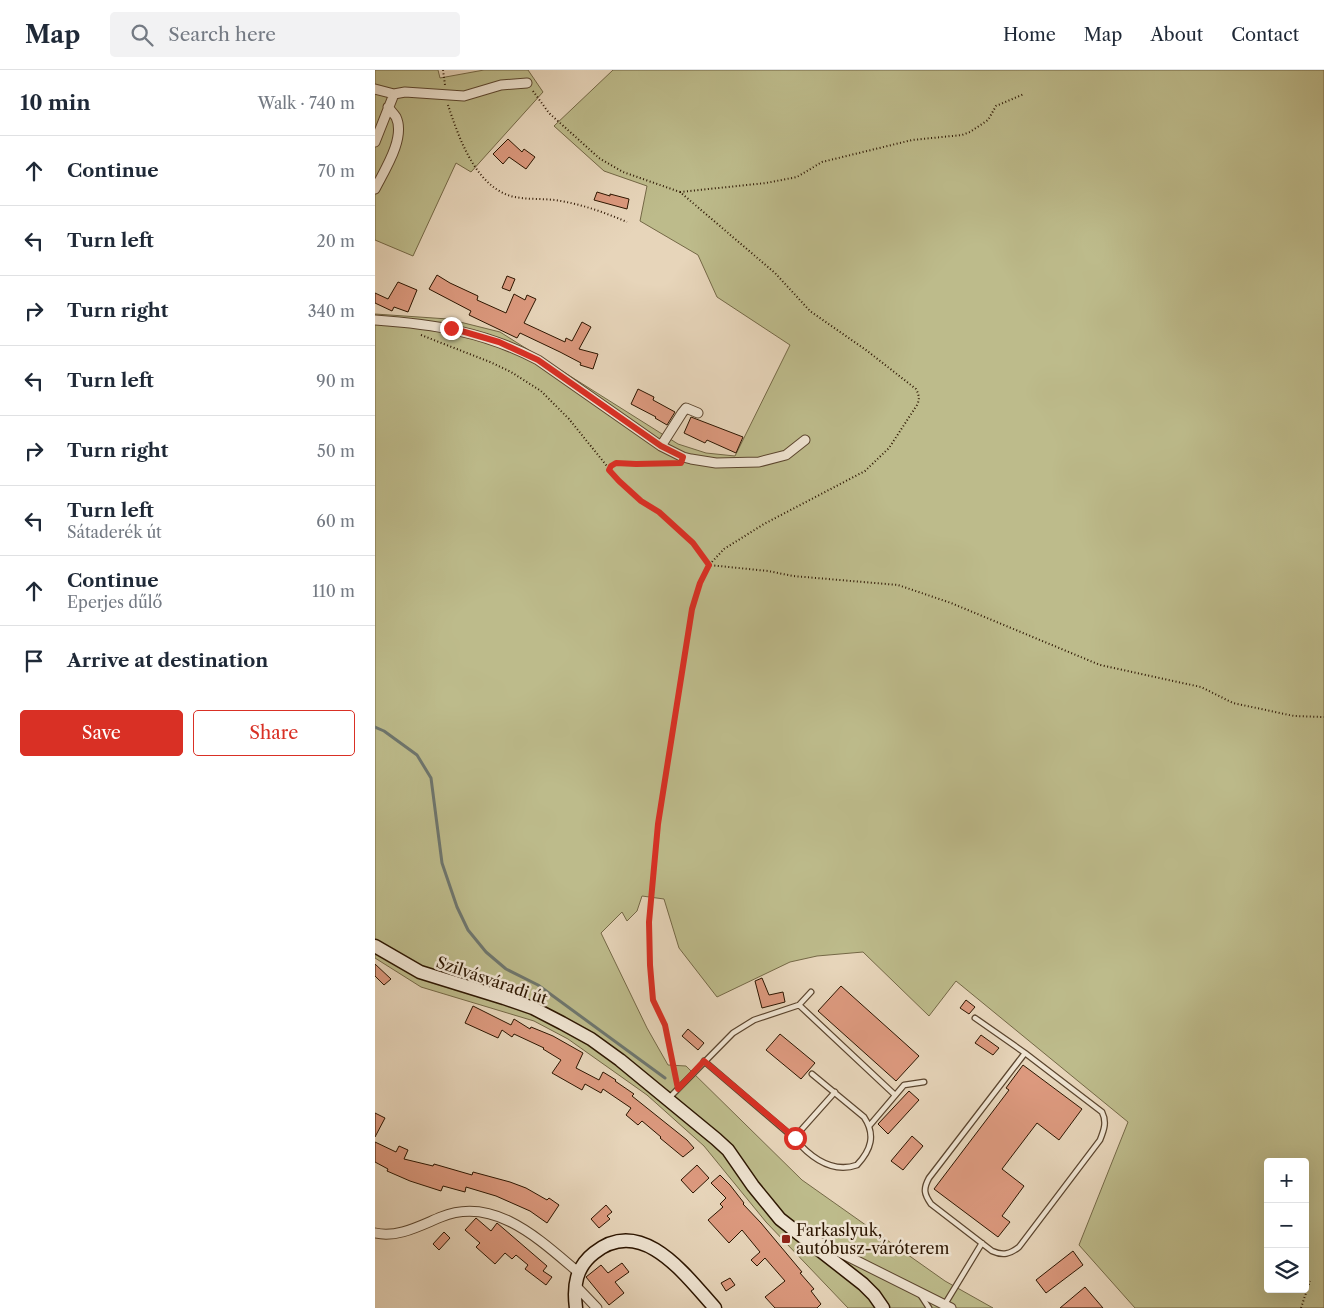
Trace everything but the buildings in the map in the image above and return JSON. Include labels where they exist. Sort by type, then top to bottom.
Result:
[{"type":"main road","name":"Szilvásváradi út","points":[[375,946],[420,972],[533,1008],[591,1039],[615,1056],[728,1150],[768,1205],[792,1230],[863,1284],[883,1308]]},
{"type":"main road","points":[[574,1308],[575,1285],[578,1272],[585,1260],[599,1248],[609,1244],[618,1241],[633,1241],[644,1244],[666,1256],[715,1308]]},
{"type":"street","points":[[375,89],[394,94],[405,92],[464,96],[501,85],[527,83]]},
{"type":"street","points":[[375,142],[394,94]]},
{"type":"street","points":[[375,189],[397,140],[397,119],[389,108]]},
{"type":"street","points":[[375,320],[451,328],[499,342],[538,360],[661,446],[683,457],[716,463],[759,462],[786,456],[805,440]]},
{"type":"street","points":[[661,446],[686,408],[698,413]]},
{"type":"street","points":[[375,1233],[396,1234],[462,1211],[495,1215],[512,1221],[538,1238],[578,1272]]},
{"type":"street","points":[[792,1230],[948,1306]]},
{"type":"street","points":[[575,1285],[597,1308]]},
{"type":"lane","points":[[668,1099],[733,1032],[754,1020],[799,1005],[811,992]]},
{"type":"lane","points":[[799,1005],[895,1095]]},
{"type":"lane","points":[[975,1018],[1025,1053],[1102,1112],[1105,1119],[1105,1129],[1099,1140],[1019,1247],[1011,1253],[1000,1255],[931,1204],[925,1196],[924,1187],[1025,1053]]},
{"type":"lane","points":[[704,1061],[795,1138],[802,1147],[823,1163],[841,1168],[857,1165],[867,1153],[871,1132],[870,1126],[863,1117],[812,1074]]},
{"type":"lane","points":[[870,1126],[904,1085],[924,1082]]},
{"type":"lane","points":[[795,1138],[835,1092]]},
{"type":"lane","points":[[948,1306],[982,1243]]},
{"type":"lane","points":[[918,1291],[929,1308]]},
{"type":"path","points":[[443,70],[445,85],[440,95],[447,103],[458,134],[474,166],[498,190],[514,197],[561,201],[605,213],[627,222]]},
{"type":"path","points":[[527,83],[549,113],[599,158],[623,172],[680,192],[775,273],[810,311],[866,350],[916,389],[919,400],[889,448],[865,471],[764,524],[725,549],[709,565],[700,583],[692,609],[658,824],[649,922],[653,1000],[665,1025],[678,1089]]},
{"type":"path","points":[[680,192],[766,183],[797,177],[822,162],[912,140],[962,135],[988,120],[996,106],[1024,94]]},
{"type":"path","points":[[404,323],[417,334],[490,362],[511,372],[541,391],[569,419],[619,481],[641,501],[659,512],[693,543],[709,565],[768,571],[793,576],[897,585],[951,603],[1100,665],[1201,687],[1233,703],[1295,716],[1324,717]]},
{"type":"path","points":[[609,470],[616,463],[681,463],[683,457]]},
{"type":"path","points":[[1301,1308],[1310,1281]]},
{"type":"shaded area","points":[[375,70],[438,70],[440,78],[484,70],[528,70],[543,92],[471,172],[456,163],[413,256],[375,240]]},
{"type":"shaded area","points":[[613,70],[1324,70],[1324,1308],[1135,1308],[1079,1245],[1128,1122],[956,981],[929,1016],[863,952],[817,956],[790,962],[717,997],[679,948],[664,899],[642,896],[637,911],[627,921],[622,912],[601,933],[647,1028],[668,1065],[686,1066],[802,1180],[945,1281],[993,1308],[848,1308],[766,1222],[704,1146],[647,1095],[568,1039],[534,1021],[421,987],[375,958],[375,314],[448,319],[500,332],[678,444],[706,453],[735,456],[790,345],[717,297],[698,255],[640,221],[647,186],[604,171],[554,126]]},
{"type":"waterway","points":[[375,727],[384,731],[417,755],[431,778],[442,863],[457,907],[468,930],[486,952],[506,969],[538,985],[665,1078]]},
{"type":"place","name":"Farkaslyuk, autóbusz-váróterem","points":[[786,1239]]},
{"type":"route","points":[[451,328],[499,342],[538,360],[661,446],[683,457],[681,463],[616,463],[609,470],[641,501],[659,512],[693,543],[709,565],[700,583],[692,609],[658,824],[649,922],[653,1000],[665,1025],[678,1089],[704,1061],[795,1138]]}]
